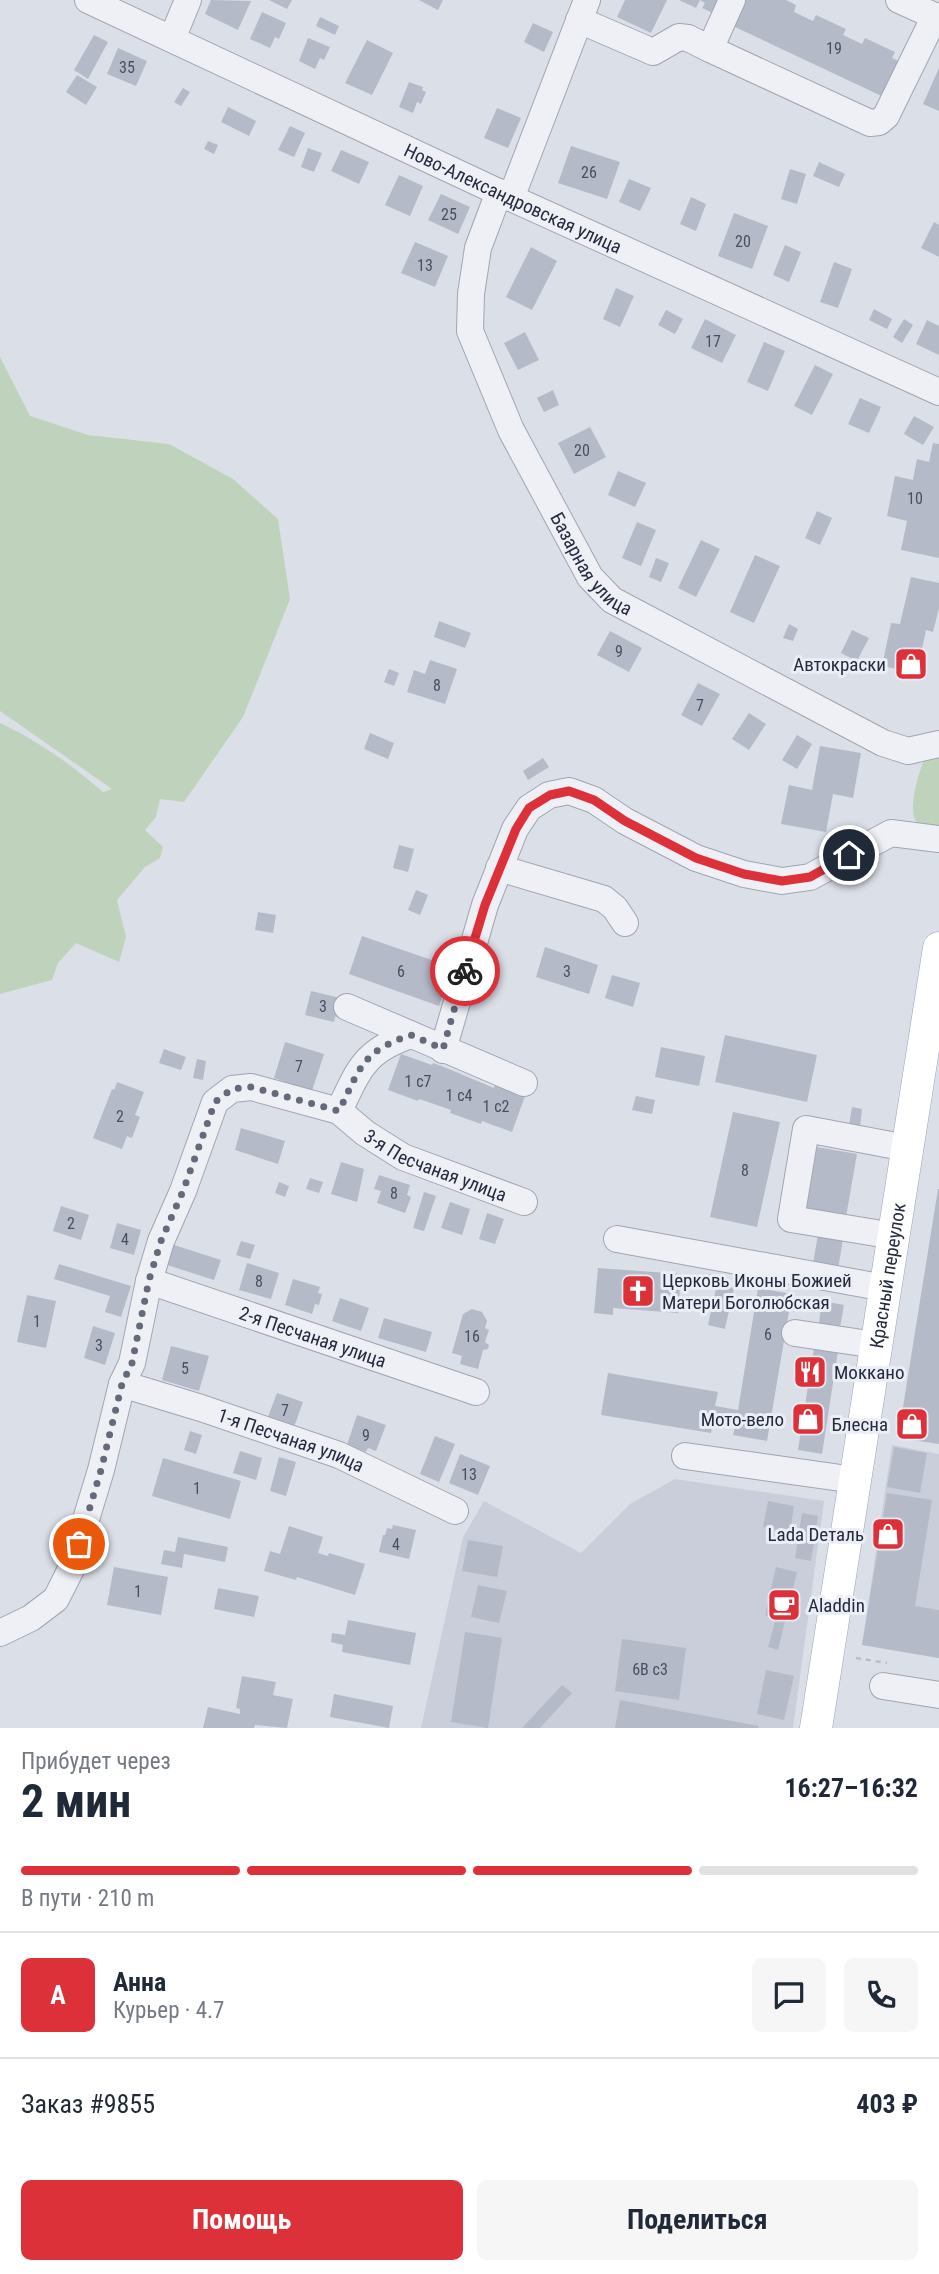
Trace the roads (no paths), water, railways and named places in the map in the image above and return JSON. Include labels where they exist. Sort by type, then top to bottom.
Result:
[{"type":"main road","name":"Красный переулок","points":[[816,1728],[939,948]]},
{"type":"street","name":"Ново-Александровская улица","points":[[88,0],[505,195],[939,392]]},
{"type":"street","points":[[172,39],[188,0]]},
{"type":"street","points":[[710,48],[732,0]]},
{"type":"street","points":[[583,10],[653,52],[679,37],[688,38],[870,123],[879,122],[886,116],[937,17],[899,0]]},
{"type":"street","name":"Базарная улица","points":[[583,10],[505,195],[478,248],[471,294],[470,331],[511,430],[590,577],[612,600],[883,743],[908,751],[939,744]]},
{"type":"street","points":[[443,1049],[473,942],[499,868],[516,829],[529,808],[550,795],[569,791],[594,800],[625,821],[696,858],[744,874],[782,881],[810,877],[891,834],[939,839]]},
{"type":"street","points":[[499,868],[604,899],[615,908],[625,923]]},
{"type":"street","points":[[347,1007],[524,1083]]},
{"type":"street","points":[[339,1111],[370,1055],[388,1043],[411,1035]]},
{"type":"street","name":"3-я Песчаная улица","points":[[0,1633],[32,1618],[56,1599],[71,1569],[101,1470],[122,1384],[132,1363],[149,1280],[161,1241],[183,1191],[215,1102],[232,1089],[251,1087],[339,1111],[365,1133],[403,1157],[524,1202]]},
{"type":"street","points":[[894,1236],[791,1219],[806,1129],[907,1148]]},
{"type":"street","points":[[617,1239],[885,1288]]},
{"type":"street","name":"2-я Песчаная улица","points":[[149,1280],[476,1392]]},
{"type":"street","points":[[795,1333],[876,1345]]},
{"type":"street","name":"1-я Песчаная улица","points":[[122,1384],[338,1455],[455,1511]]},
{"type":"street","points":[[685,1456],[855,1480]]},
{"type":"street","points":[[883,1686],[939,1695]]},
{"type":"place","name":"Автокраски","points":[[911,664]]},
{"type":"place","name":"Церковь Иконы Божией Матери Боголюбская","points":[[638,1291]]},
{"type":"place","name":"Моккано","points":[[810,1372]]},
{"type":"place","name":"Мото-вело","points":[[808,1419]]},
{"type":"place","name":"Блесна","points":[[912,1424]]},
{"type":"place","name":"Lada Dеталь","points":[[888,1534]]},
{"type":"place","name":"Aladdin","points":[[784,1605]]}]
